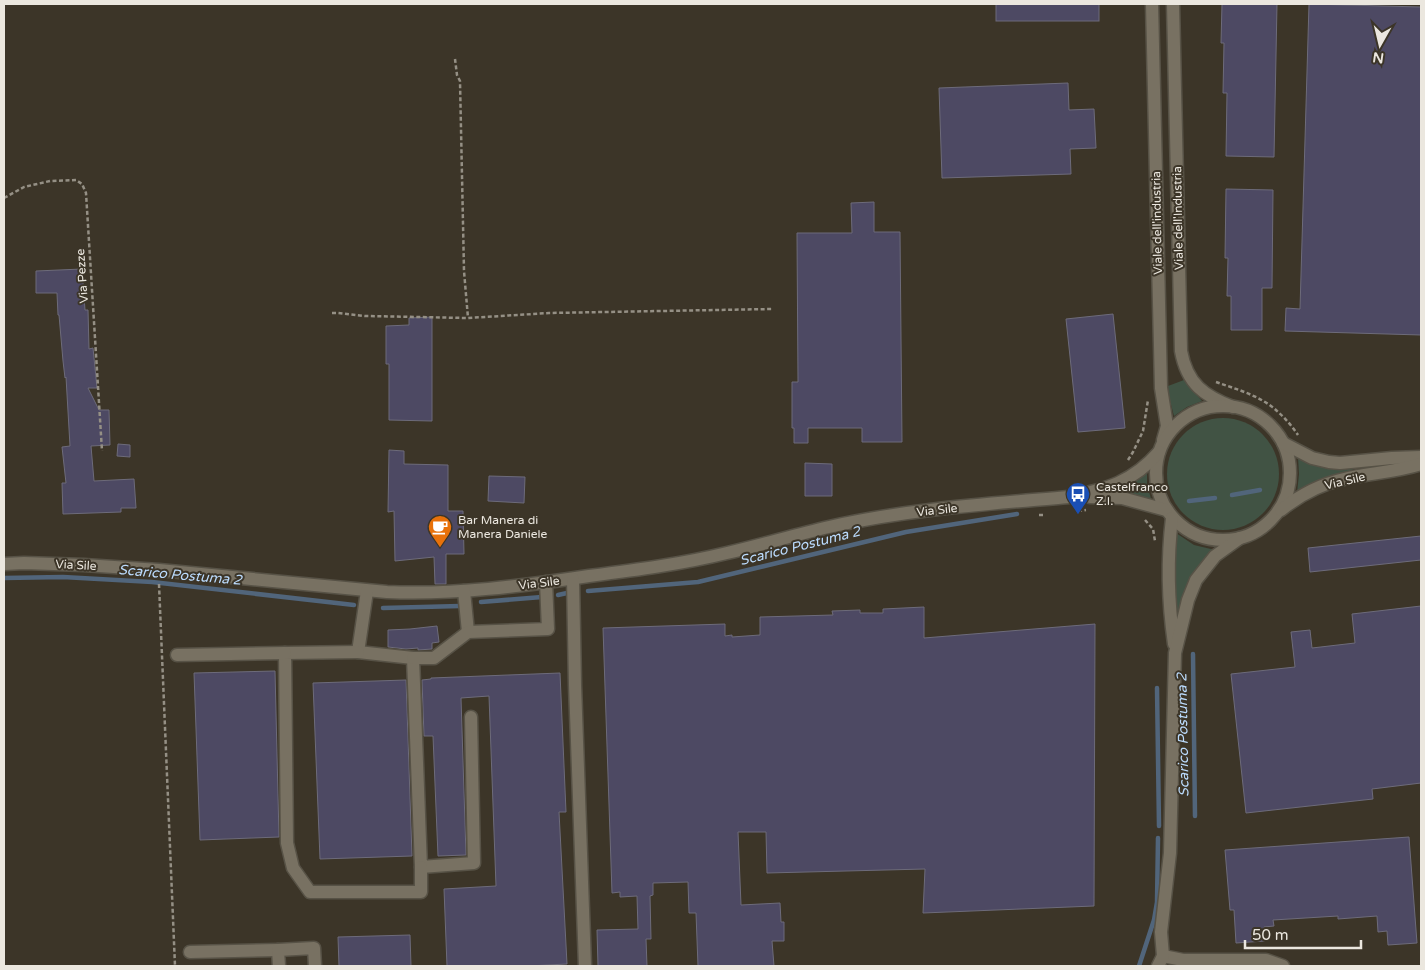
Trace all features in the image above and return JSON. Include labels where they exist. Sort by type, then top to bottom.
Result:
[{"type":"street","name":"Viale dell'industria","points":[[1152,4],[1161,388],[1167,426],[1161,446]]},
{"type":"street","name":"Viale dell'Industria","points":[[1173,4],[1183,363],[1197,386],[1211,396],[1233,407]]},
{"type":"street","points":[[1213,407],[1233,407],[1253,413],[1262,419],[1283,443],[1289,463],[1289,485],[1286,496],[1276,515],[1260,530],[1240,538],[1219,540],[1198,536],[1180,525],[1169,514],[1158,494],[1155,468],[1161,446],[1176,424],[1193,413],[1213,407]]},
{"type":"street","name":"Via Sile","points":[[1283,443],[1305,455],[1329,462],[1340,463],[1421,457]]},
{"type":"street","name":"Via Sile","points":[[1069,497],[1122,482],[1153,459],[1161,446]]},
{"type":"street","points":[[1344,479],[1360,470],[1391,464],[1392,458]]},
{"type":"street","name":"Via Sile","points":[[1276,515],[1311,490],[1344,479],[1399,470],[1421,464]]},
{"type":"street","name":"Via Sile","points":[[4,564],[24,563],[149,570],[367,591],[424,593],[464,591],[573,579],[695,560],[830,527],[882,517],[1069,497],[1122,498],[1169,514]]},
{"type":"street","points":[[1169,514],[1168,550],[1175,654],[1170,853],[1161,932],[1160,961],[1266,960],[1283,966]]},
{"type":"street","points":[[1175,654],[1188,600],[1196,580],[1214,556],[1240,538]]},
{"type":"street","points":[[573,579],[585,966]]},
{"type":"street","points":[[177,655],[358,652],[413,658],[434,658],[468,632],[548,628],[546,582]]},
{"type":"street","points":[[358,652],[367,591]]},
{"type":"street","points":[[464,591],[468,632]]},
{"type":"street","points":[[285,654],[287,844],[292,868],[310,892],[421,892],[413,658]]},
{"type":"street","points":[[421,867],[474,864],[470,717]]},
{"type":"street","points":[[190,952],[314,948],[315,966]]},
{"type":"street","points":[[278,950],[279,966]]},
{"type":"path","points":[[455,59],[457,75],[460,81],[464,271],[468,318]]},
{"type":"path","name":"Via Pezze","points":[[4,198],[24,187],[50,181],[76,180],[82,184],[86,193],[102,451]]},
{"type":"path","points":[[332,313],[365,316],[468,318],[550,313],[772,310]]},
{"type":"path","points":[[1211,380],[1245,393],[1271,406],[1283,416],[1300,436]]},
{"type":"path","points":[[1122,465],[1129,459],[1140,439],[1147,403],[1150,397]]},
{"type":"path","points":[[1078,511],[1088,510]]},
{"type":"path","points":[[1039,516],[1045,515]]},
{"type":"path","points":[[1143,518],[1153,530],[1156,549]]},
{"type":"path","points":[[160,588],[175,966]]},
{"type":"green space","points":[[1184,380],[1202,401],[1187,407],[1174,416],[1168,386]]},
{"type":"green space","points":[[1223,418],[1244,422],[1263,434],[1275,453],[1279,474],[1275,495],[1263,514],[1244,526],[1223,530],[1202,526],[1183,514],[1171,495],[1167,474],[1171,453],[1183,434],[1202,422]]},
{"type":"green space","points":[[1298,457],[1355,468],[1346,474],[1297,493]]},
{"type":"green space","points":[[1147,469],[1147,485],[1152,502],[1116,494],[1112,491]]},
{"type":"green space","points":[[1176,533],[1194,545],[1215,550],[1199,566],[1193,576],[1175,633],[1174,546]]},
{"type":"building","points":[[996,4],[1099,4],[1099,21],[996,21]]},
{"type":"building","points":[[1222,4],[1277,4],[1274,157],[1226,156],[1227,93],[1223,93],[1224,43],[1221,43]]},
{"type":"building","points":[[1309,4],[1421,7],[1421,335],[1285,331],[1286,308],[1300,309]]},
{"type":"building","points":[[1068,83],[1069,110],[1094,109],[1096,148],[1070,149],[1071,174],[942,178],[939,88]]},
{"type":"building","points":[[1226,189],[1273,190],[1272,288],[1262,288],[1262,330],[1231,330],[1231,296],[1227,296],[1228,258],[1225,258]]},
{"type":"building","points":[[874,202],[874,232],[900,232],[902,442],[862,442],[862,428],[808,428],[808,443],[794,443],[794,428],[792,428],[792,382],[798,382],[797,233],[852,233],[851,203]]},
{"type":"building","points":[[82,269],[85,310],[88,310],[89,349],[93,348],[97,388],[88,388],[99,410],[109,410],[110,445],[91,446],[94,481],[134,479],[136,508],[121,508],[121,512],[63,514],[62,483],[66,483],[62,447],[70,446],[66,377],[57,293],[36,293],[36,271]]},
{"type":"building","points":[[1113,314],[1125,428],[1078,432],[1066,319]]},
{"type":"building","points":[[432,317],[432,421],[389,420],[389,364],[386,364],[386,326],[409,325],[409,318]]},
{"type":"building","points":[[118,444],[130,445],[130,457],[117,456]]},
{"type":"building","points":[[389,450],[404,451],[404,464],[448,465],[448,511],[463,511],[464,554],[446,554],[446,584],[435,584],[434,557],[395,561],[394,511],[388,512]]},
{"type":"building","points":[[805,463],[832,464],[832,496],[805,496]]},
{"type":"building","points":[[489,476],[525,477],[524,503],[488,501]]},
{"type":"building","points":[[1421,536],[1421,560],[1310,572],[1308,548]]},
{"type":"building","points":[[1421,606],[1421,783],[1372,789],[1373,799],[1246,813],[1231,674],[1295,667],[1291,632],[1310,630],[1312,648],[1355,643],[1352,614]]},
{"type":"building","points":[[924,607],[924,638],[1095,624],[1094,906],[923,913],[925,869],[767,873],[766,832],[738,832],[741,905],[780,903],[781,922],[784,922],[784,941],[772,941],[774,966],[698,966],[696,913],[689,913],[688,882],[653,883],[653,895],[650,896],[651,939],[646,939],[647,966],[598,966],[597,930],[638,929],[637,896],[620,897],[620,892],[612,893],[603,628],[725,624],[725,636],[732,635],[732,637],[760,635],[760,617],[833,615],[832,611],[860,610],[860,613],[883,613],[883,609]]},
{"type":"building","points":[[437,626],[439,642],[432,643],[432,649],[418,650],[418,648],[388,647],[388,630]]},
{"type":"building","points":[[275,671],[279,837],[200,840],[194,673]]},
{"type":"building","points":[[560,673],[566,812],[559,812],[567,964],[447,966],[444,889],[496,886],[489,696],[461,698],[466,855],[438,856],[433,736],[424,736],[422,680],[431,678]]},
{"type":"building","points":[[406,680],[412,856],[320,859],[313,683]]},
{"type":"building","points":[[1409,837],[1417,943],[1388,945],[1387,931],[1378,932],[1377,916],[1338,919],[1338,916],[1273,920],[1274,926],[1264,927],[1265,941],[1236,943],[1234,910],[1230,910],[1225,850]]},
{"type":"building","points":[[410,935],[411,966],[339,966],[338,937]]},
{"type":"waterway","points":[[1232,495],[1260,490]]},
{"type":"waterway","name":"Scarico Postuma 2","points":[[1189,501],[1215,498]]},
{"type":"waterway","name":"Scarico Postuma 2","points":[[588,591],[698,582],[906,532],[1017,514]]},
{"type":"waterway","name":"Scarico Postuma 2","points":[[4,578],[63,577],[152,582],[354,605]]},
{"type":"waterway","name":"Scarico Postuma 2","points":[[558,595],[567,593]]},
{"type":"waterway","name":"Scarico Postuma 2","points":[[481,602],[542,597]]},
{"type":"waterway","name":"Scarico Postuma 2","points":[[383,608],[460,606]]},
{"type":"waterway","name":"Scarico Postuma 2","points":[[1193,654],[1195,816]]},
{"type":"waterway","points":[[1157,688],[1159,826]]},
{"type":"waterway","points":[[1139,966],[1154,920],[1157,902],[1158,838]]},
{"type":"place","name":"Castelfranco Z.I.","points":[[1078,515]]},
{"type":"place","name":"Bar Manera di Manera Daniele","points":[[440,548]]}]
